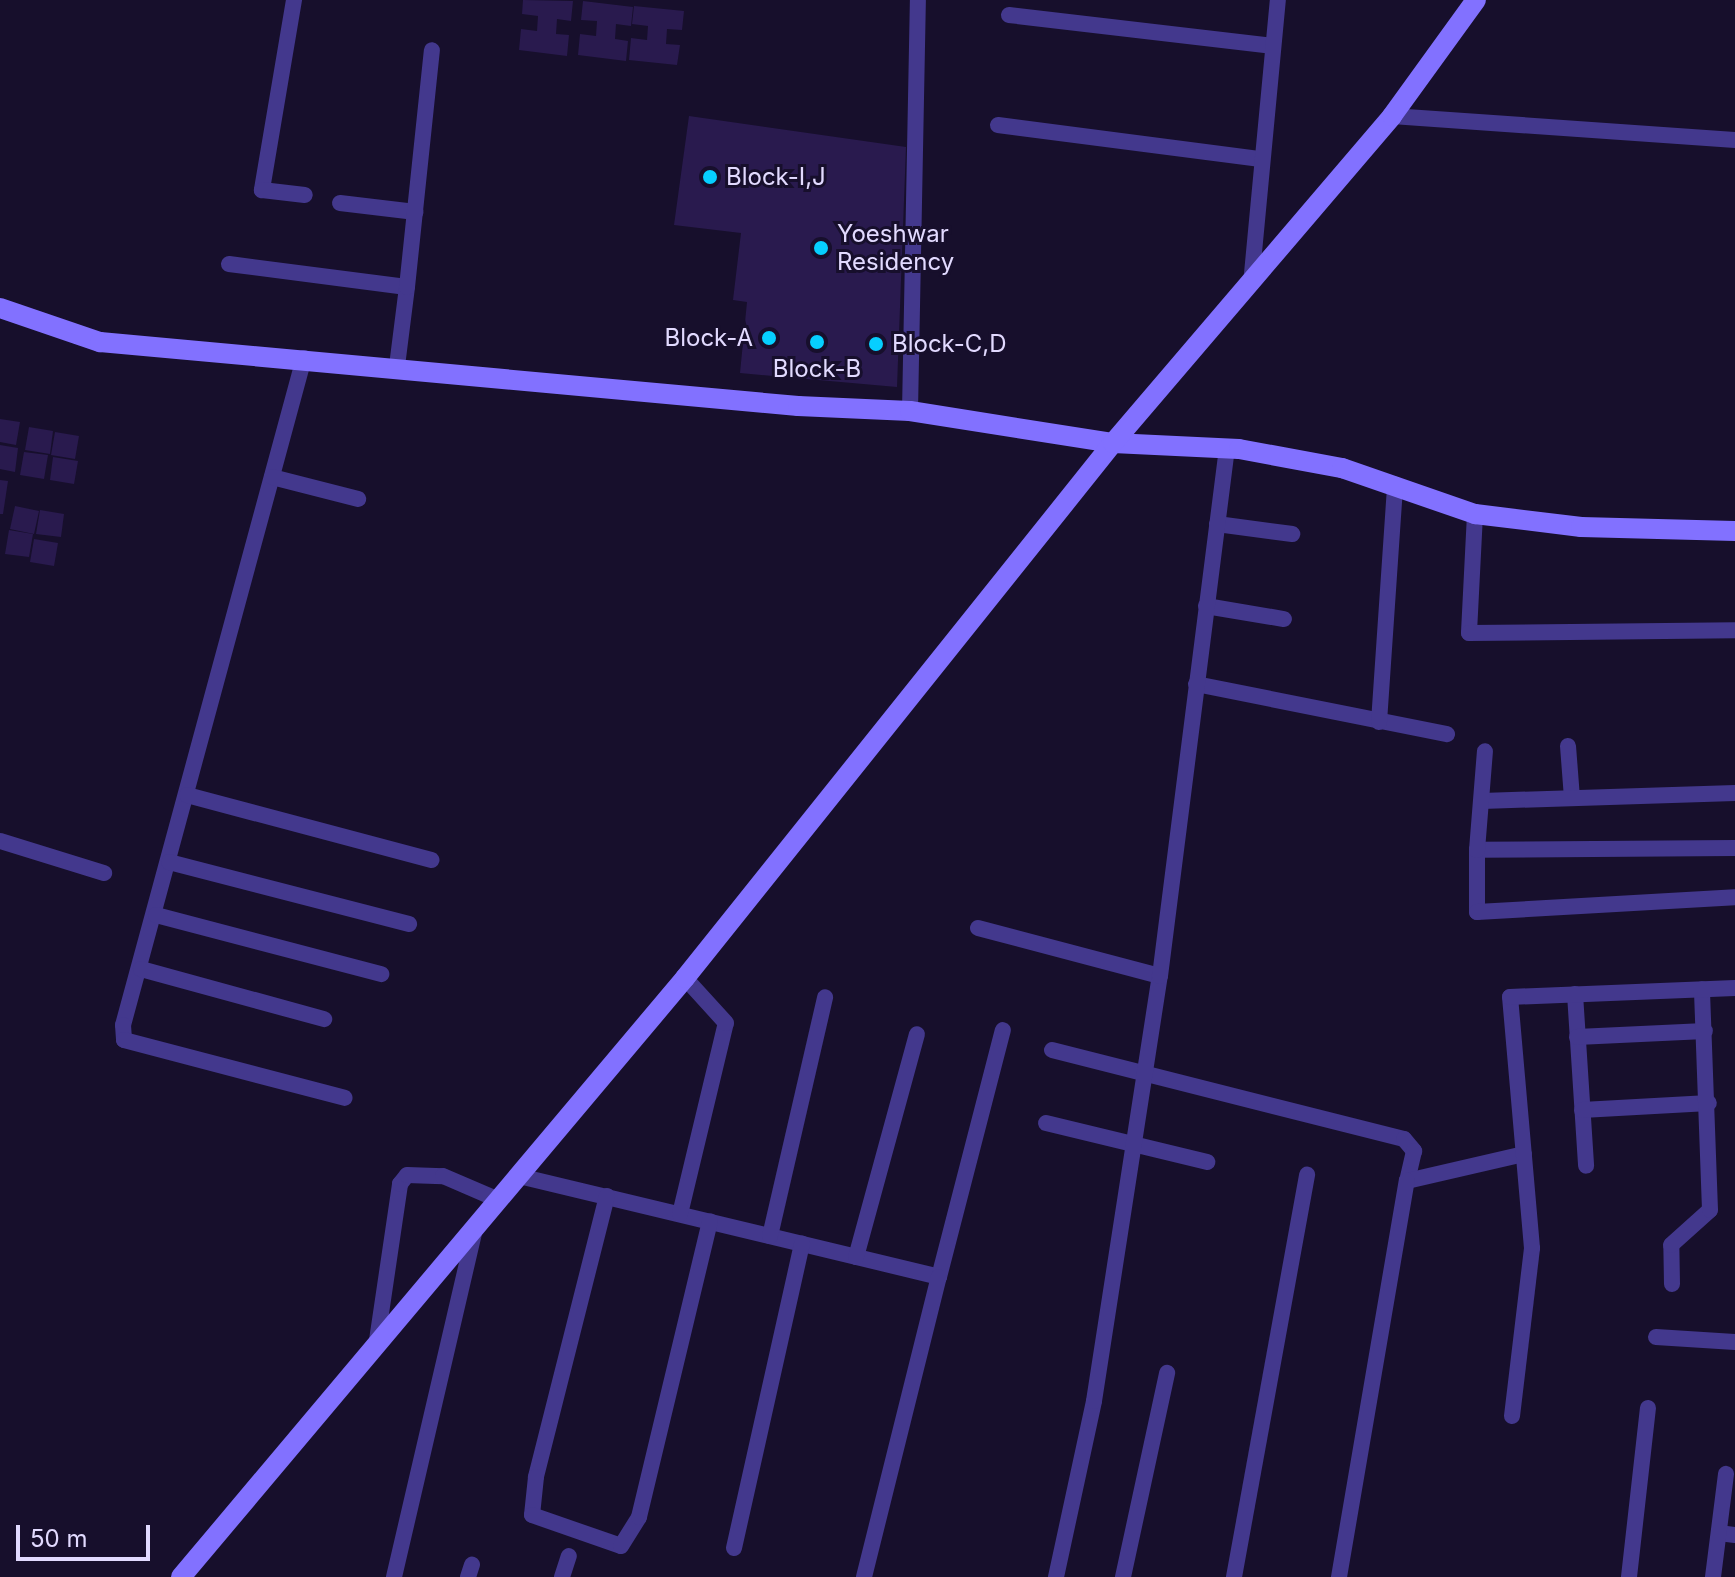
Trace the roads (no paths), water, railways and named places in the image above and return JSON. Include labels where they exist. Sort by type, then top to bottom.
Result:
[{"type":"street","points":[[294,0],[262,190],[305,195]]},
{"type":"street","points":[[910,411],[918,0]]},
{"type":"street","points":[[1251,284],[1271,46],[1278,0]]},
{"type":"street","points":[[181,1577],[474,1234],[685,978],[1113,443],[1392,116],[1476,0]]},
{"type":"street","points":[[1009,15],[1271,46]]},
{"type":"street","points":[[397,366],[432,50]]},
{"type":"street","points":[[1392,116],[1735,140]]},
{"type":"street","points":[[998,125],[1261,159]]},
{"type":"street","points":[[340,203],[415,212]]},
{"type":"street","points":[[229,264],[407,287]]},
{"type":"street","points":[[0,308],[100,342],[397,366],[798,406],[910,411],[1113,443],[1227,448],[1342,468],[1475,514],[1581,527],[1735,531]]},
{"type":"street","points":[[304,358],[156,915],[123,1025],[124,1040],[345,1098]]},
{"type":"street","points":[[1056,1577],[1094,1401],[1160,976],[1227,448]]},
{"type":"street","points":[[272,477],[358,499]]},
{"type":"street","points":[[1379,722],[1395,485]]},
{"type":"street","points":[[1475,514],[1469,633],[1735,630]]},
{"type":"street","points":[[1217,524],[1292,534]]},
{"type":"street","points":[[1206,606],[1284,619]]},
{"type":"street","points":[[1196,684],[1447,734]]},
{"type":"street","points":[[1568,746],[1572,798]]},
{"type":"street","points":[[1485,751],[1477,850],[1477,912],[1735,897]]},
{"type":"street","points":[[1482,801],[1735,793]]},
{"type":"street","points":[[187,795],[432,860]]},
{"type":"street","points":[[0,841],[104,873]]},
{"type":"street","points":[[1477,850],[1735,848]]},
{"type":"street","points":[[169,862],[409,924]]},
{"type":"street","points":[[156,915],[381,974]]},
{"type":"street","points":[[978,928],[1160,976]]},
{"type":"street","points":[[141,969],[324,1019]]},
{"type":"street","points":[[680,1214],[726,1023],[685,978]]},
{"type":"street","points":[[1512,1416],[1532,1248],[1510,997],[1735,988]]},
{"type":"street","points":[[1672,1284],[1671,1245],[1710,1210],[1709,1103],[1702,989]]},
{"type":"street","points":[[1575,994],[1586,1166]]},
{"type":"street","points":[[770,1236],[825,997]]},
{"type":"street","points":[[864,1577],[1003,1030]]},
{"type":"street","points":[[1577,1037],[1705,1031]]},
{"type":"street","points":[[856,1257],[917,1034]]},
{"type":"street","points":[[1052,1050],[1404,1139],[1414,1151],[1339,1577]]},
{"type":"street","points":[[1582,1110],[1709,1103]]},
{"type":"street","points":[[1046,1123],[1207,1162]]},
{"type":"street","points":[[1407,1181],[1524,1154]]},
{"type":"street","points":[[376,1349],[400,1184],[407,1175],[443,1176],[499,1200]]},
{"type":"street","points":[[1234,1577],[1307,1175]]},
{"type":"street","points":[[519,1176],[939,1277]]},
{"type":"street","points":[[607,1196],[536,1477],[532,1515],[621,1546],[639,1517],[710,1221]]},
{"type":"street","points":[[394,1577],[474,1234]]},
{"type":"street","points":[[734,1548],[802,1244]]},
{"type":"street","points":[[1656,1337],[1735,1342]]},
{"type":"street","points":[[1123,1577],[1167,1373]]},
{"type":"street","points":[[1629,1577],[1648,1408]]},
{"type":"street","points":[[1713,1577],[1727,1534],[1726,1474]]},
{"type":"street","points":[[562,1577],[569,1556]]},
{"type":"place","name":"Block-I,J","points":[[710,177]]},
{"type":"place","name":"Yoeshwar Residency","points":[[821,248]]},
{"type":"place","name":"Block-A","points":[[769,338]]},
{"type":"place","name":"Block-B","points":[[817,342]]},
{"type":"place","name":"Block-C,D","points":[[876,344]]}]
